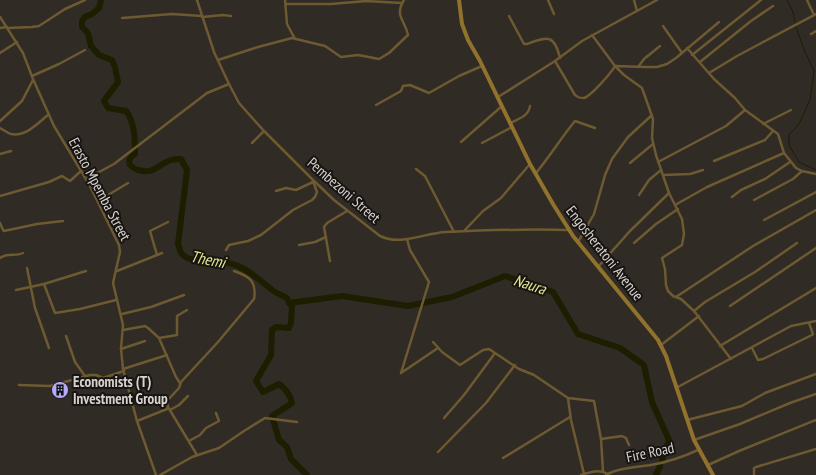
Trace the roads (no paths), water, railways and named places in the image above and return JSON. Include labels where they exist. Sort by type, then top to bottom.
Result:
[{"type":"street","points":[[0,28],[39,26],[65,9],[84,0]]},
{"type":"street","name":"Pembezoni Street","points":[[197,0],[218,60],[228,84],[239,103],[312,180],[347,211],[380,236],[387,240],[407,239],[438,233],[464,231],[569,230]]},
{"type":"street","points":[[284,0],[286,4],[287,24],[295,39]]},
{"type":"street","name":"Engosheratoni Avenue","points":[[459,0],[464,31],[512,125],[530,164],[569,230],[661,345],[666,356],[686,420],[698,450],[713,475]]},
{"type":"street","points":[[548,0],[554,14]]},
{"type":"street","points":[[634,0],[637,11]]},
{"type":"street","points":[[498,97],[560,58],[592,35],[657,0]]},
{"type":"street","points":[[692,55],[761,0]]},
{"type":"street","points":[[709,73],[737,56],[815,15],[807,0]]},
{"type":"street","points":[[286,4],[403,1]]},
{"type":"street","points":[[218,60],[282,40],[295,39],[325,46],[342,57],[358,54],[379,59],[389,53],[408,35],[400,16],[400,6],[403,1]]},
{"type":"street","points":[[700,62],[751,21],[773,6]]},
{"type":"street","points":[[122,18],[172,14],[231,16]]},
{"type":"street","points":[[509,16],[524,44],[551,38],[555,42],[560,58]]},
{"type":"street","name":"Erasto Mpemba Street","points":[[0,17],[23,53],[49,114],[66,146],[86,178],[120,248],[113,283],[116,300],[122,314],[123,330],[121,349],[124,370],[137,421],[156,475]]},
{"type":"street","points":[[615,66],[657,67],[667,64],[719,22]]},
{"type":"street","points":[[662,26],[682,53]]},
{"type":"street","points":[[811,34],[816,31]]},
{"type":"street","points":[[592,35],[615,66],[624,75],[642,88],[652,115],[654,124],[653,144],[658,162],[669,193],[678,209],[684,226],[684,241],[682,245],[662,258],[665,269],[667,289],[670,293],[687,304],[699,316],[731,359]]},
{"type":"street","points":[[0,53],[17,42]]},
{"type":"street","points":[[638,67],[644,59],[660,46]]},
{"type":"street","points":[[687,48],[745,110],[779,136],[784,153],[796,168],[816,174]]},
{"type":"street","points":[[32,76],[66,61],[85,50]]},
{"type":"street","points":[[555,61],[575,95],[581,98],[585,98],[591,93],[615,66]]},
{"type":"street","points":[[376,105],[401,91],[403,86],[410,85],[429,93],[482,65]]},
{"type":"street","points":[[0,121],[22,101],[33,79]]},
{"type":"street","points":[[86,178],[114,164],[207,93],[228,84]]},
{"type":"street","points":[[462,142],[491,114],[502,106]]},
{"type":"street","points":[[482,143],[512,125],[530,110],[530,106]]},
{"type":"street","points":[[658,162],[726,126],[745,110]]},
{"type":"street","points":[[763,124],[791,110]]},
{"type":"street","points":[[0,128],[10,134],[22,134],[30,130],[49,114]]},
{"type":"street","points":[[578,242],[594,214],[604,179],[612,159],[628,137],[652,115]]},
{"type":"street","points":[[536,174],[548,159],[558,141],[575,121],[595,128]]},
{"type":"street","points":[[252,143],[264,131]]},
{"type":"street","points":[[714,161],[765,140],[773,131]]},
{"type":"street","points":[[630,163],[653,144]]},
{"type":"street","points":[[0,154],[12,152]]},
{"type":"street","points":[[675,205],[707,187],[784,153]]},
{"type":"street","points":[[732,197],[741,190],[765,179],[790,162]]},
{"type":"street","points":[[464,231],[483,211],[501,198],[530,164]]},
{"type":"street","points":[[416,169],[425,176],[454,232]]},
{"type":"street","points":[[639,194],[646,183],[662,170]]},
{"type":"street","points":[[663,175],[690,174],[703,170]]},
{"type":"street","points":[[0,196],[49,182],[62,176],[70,181],[81,171]]},
{"type":"street","points":[[754,200],[793,179],[802,171]]},
{"type":"street","points":[[226,250],[230,245],[248,241],[261,235],[293,210],[312,200],[317,192],[312,180],[296,190],[286,188],[276,191]]},
{"type":"street","points":[[98,201],[128,183]]},
{"type":"street","points":[[764,220],[816,192]]},
{"type":"street","points":[[598,267],[630,231],[669,193]]},
{"type":"street","points":[[634,243],[656,224],[678,209]]},
{"type":"street","points":[[676,297],[753,246],[816,210]]},
{"type":"street","points":[[330,261],[324,230],[325,225],[347,211]]},
{"type":"street","points":[[0,224],[4,231],[37,224],[63,221]]},
{"type":"street","points":[[157,255],[150,231],[168,222]]},
{"type":"street","points":[[299,245],[315,242],[326,237]]},
{"type":"street","points":[[407,239],[410,250],[429,282],[401,373],[438,348]]},
{"type":"street","points":[[694,311],[705,302],[755,272],[798,243]]},
{"type":"street","points":[[730,306],[816,248]]},
{"type":"street","points":[[0,258],[9,254],[17,255],[23,253]]},
{"type":"street","points":[[116,271],[162,254]]},
{"type":"street","points":[[26,268],[34,308],[49,348]]},
{"type":"street","points":[[16,290],[44,284],[86,271]]},
{"type":"street","points":[[197,455],[169,408],[167,401],[178,390],[180,383],[218,342],[254,299],[252,281],[244,274],[234,271]]},
{"type":"street","points":[[44,284],[55,313],[80,309],[116,300]]},
{"type":"street","points":[[720,346],[816,288]]},
{"type":"street","points":[[122,314],[151,307],[184,295]]},
{"type":"street","points":[[159,338],[177,335],[177,316],[187,310]]},
{"type":"street","points":[[661,345],[699,316]]},
{"type":"street","points":[[676,388],[699,374],[731,359],[791,326],[816,321]]},
{"type":"street","points":[[752,348],[758,360],[763,359],[812,335],[813,334],[809,323]]},
{"type":"street","points":[[123,330],[145,326],[159,338],[180,383]]},
{"type":"street","points":[[66,336],[75,362],[85,376]]},
{"type":"street","points":[[121,349],[145,341]]},
{"type":"street","points":[[433,342],[452,361],[460,365],[483,350],[489,349],[534,375],[568,398],[594,400],[601,439],[603,471]]},
{"type":"street","points":[[444,418],[464,395],[495,353]]},
{"type":"street","points":[[19,385],[50,386],[93,374],[104,378],[167,355]]},
{"type":"street","points":[[438,452],[486,403],[515,365]]},
{"type":"street","points":[[686,420],[736,408],[765,393],[816,374]]},
{"type":"street","points":[[694,440],[740,424],[816,394]]},
{"type":"street","points":[[137,421],[181,403],[188,396]]},
{"type":"street","points":[[568,398],[570,417],[582,474],[603,471],[607,474]]},
{"type":"street","points":[[189,441],[200,435],[206,428],[219,421],[216,413]]},
{"type":"street","points":[[503,458],[570,417]]},
{"type":"street","points":[[160,475],[197,455],[219,448],[265,418],[297,422]]},
{"type":"street","points":[[708,465],[816,420]]},
{"type":"street","points":[[601,439],[622,436],[626,438],[629,446]]},
{"type":"street","points":[[754,475],[754,468],[756,467],[816,449]]},
{"type":"street","name":"Fire Road","points":[[607,474],[666,462],[698,450]]},
{"type":"waterway","name":"Themi","points":[[101,0],[99,8],[92,14],[85,17],[82,21],[82,27],[88,33],[91,46],[99,55],[112,60],[115,67],[118,82],[104,101],[108,108],[126,111],[129,115],[134,131],[135,143],[135,154],[130,158],[130,165],[138,170],[148,171],[171,160],[181,159],[187,170],[178,244],[181,253],[190,259],[224,262],[241,267],[274,292],[287,298],[292,306],[291,323],[289,328],[276,327],[272,330],[271,355],[256,381],[263,392],[279,384],[289,394],[292,403],[272,416],[279,440],[287,447],[291,459],[307,475]]},
{"type":"waterway","points":[[787,0],[793,12],[795,22]]},
{"type":"waterway","points":[[796,27],[814,71],[810,100],[799,124],[789,135],[789,145],[799,162],[816,170]]},
{"type":"waterway","name":"Naura","points":[[289,303],[342,296],[408,306],[452,297],[505,276],[553,292],[578,334],[620,348],[644,365],[652,402],[669,440],[662,460]]},
{"type":"waterway","name":"Naura","points":[[656,475],[660,466]]},
{"type":"place","name":"Economists (T) Investment Group","points":[[60,390]]}]
